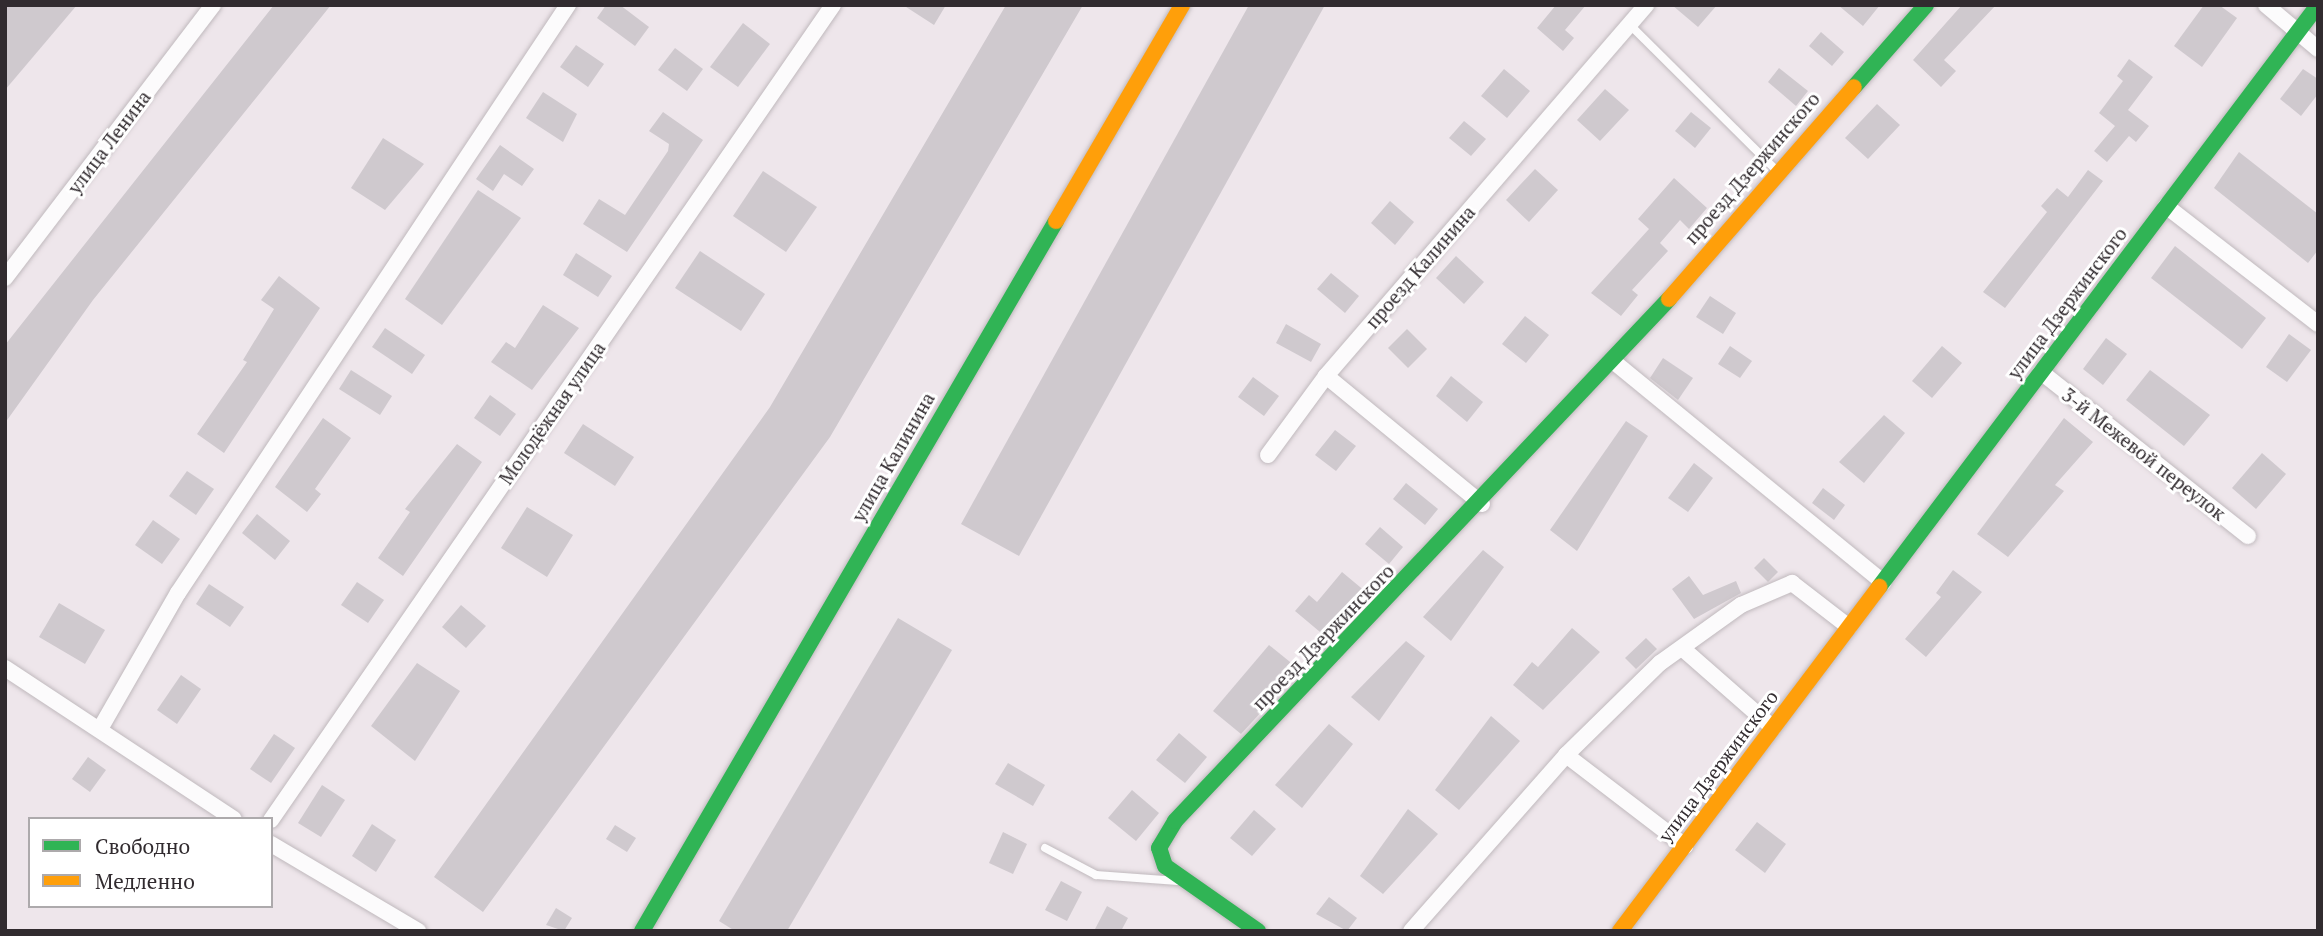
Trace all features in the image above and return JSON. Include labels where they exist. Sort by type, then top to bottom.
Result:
[{"type":"street","name":"улица Ленина","points":[[5,278],[213,5]]},
{"type":"street","points":[[100,729],[178,593],[568,5]]},
{"type":"street","name":"Молодёжная улица","points":[[273,817],[833,5]]},
{"type":"street","name":"улица Калинина","points":[[642,931],[1182,5]]},
{"type":"street","name":"проезд Калинина","points":[[1268,455],[1326,376],[1646,5]]},
{"type":"street","name":"проезд Дзержинского","points":[[1181,881],[1159,848],[1175,821],[1614,362],[1776,170],[1926,5]]},
{"type":"street","points":[[2266,5],[2318,48]]},
{"type":"street","name":"улица Дзержинского","points":[[1620,931],[2318,5]]},
{"type":"street","points":[[2166,206],[2318,324]]},
{"type":"street","points":[[1614,362],[1883,582]]},
{"type":"street","name":"3-й Межевой переулок","points":[[2041,372],[2248,536]]},
{"type":"street","points":[[1326,376],[1482,503]]},
{"type":"street","points":[[1411,931],[1566,755],[1682,648],[1741,605],[1792,583],[1849,627]]},
{"type":"street","points":[[1682,648],[1773,728]]},
{"type":"street","points":[[5,668],[231,817]]},
{"type":"street","points":[[1566,755],[1685,846]]},
{"type":"street","points":[[273,845],[418,931]]},
{"type":"street","points":[[1181,881],[1214,897],[1258,931]]},
{"type":"lane","points":[[1629,24],[1776,170]]},
{"type":"lane","points":[[1045,848],[1105,877],[1181,881]]},
{"type":"building","points":[[5,5],[77,5],[5,90]]},
{"type":"building","points":[[274,5],[331,5],[93,300],[5,423],[5,345]]},
{"type":"building","points":[[606,5],[620,5],[649,27],[635,46],[597,18]]},
{"type":"building","points":[[903,5],[946,5],[934,25]]},
{"type":"building","points":[[1006,5],[1083,5],[830,437],[483,912],[434,877],[770,407]]},
{"type":"building","points":[[1249,5],[1325,5],[1019,556],[961,524]]},
{"type":"building","points":[[1556,5],[1586,5],[1565,30],[1574,38],[1563,51],[1537,28]]},
{"type":"building","points":[[1672,5],[1717,5],[1698,27]]},
{"type":"building","points":[[1838,5],[1880,5],[1863,26]]},
{"type":"building","points":[[1962,5],[1996,5],[1944,60],[1956,71],[1941,87],[1913,60]]},
{"type":"building","points":[[2204,5],[2219,5],[2237,18],[2202,67],[2174,46]]},
{"type":"building","points":[[743,23],[770,44],[738,87],[710,67]]},
{"type":"building","points":[[1821,32],[1844,52],[1832,66],[1809,46]]},
{"type":"building","points":[[576,45],[604,64],[588,87],[560,67]]},
{"type":"building","points":[[675,48],[703,69],[687,91],[658,70]]},
{"type":"building","points":[[2129,59],[2153,77],[2128,110],[2149,126],[2136,142],[2129,136],[2107,162],[2094,151],[2115,126],[2099,113],[2123,81],[2117,76]]},
{"type":"building","points":[[1779,68],[1808,91],[1796,106],[1768,82]]},
{"type":"building","points":[[1504,69],[1530,91],[1507,118],[1481,96]]},
{"type":"building","points":[[2303,69],[2318,79],[2318,94],[2301,116],[2280,99]]},
{"type":"building","points":[[1605,89],[1629,110],[1600,141],[1577,120]]},
{"type":"building","points":[[543,92],[577,114],[563,142],[526,118]]},
{"type":"building","points":[[1877,104],[1900,125],[1868,159],[1845,138]]},
{"type":"building","points":[[663,112],[703,140],[627,252],[583,224],[599,199],[625,215],[668,151],[669,144],[649,131]]},
{"type":"building","points":[[1691,112],[1711,128],[1695,148],[1675,131]]},
{"type":"building","points":[[1464,121],[1486,139],[1471,156],[1449,138]]},
{"type":"building","points":[[383,138],[424,164],[385,210],[351,188]]},
{"type":"building","points":[[500,145],[534,169],[522,186],[504,174],[493,191],[476,179]]},
{"type":"building","points":[[2239,152],[2318,214],[2318,250],[2308,263],[2214,188]]},
{"type":"building","points":[[1535,169],[1558,190],[1529,222],[1506,200]]},
{"type":"building","points":[[2088,170],[2103,181],[2005,308],[1983,292],[2047,212],[2041,206],[2057,188],[2068,197]]},
{"type":"building","points":[[763,171],[817,207],[786,252],[733,216]]},
{"type":"building","points":[[1674,178],[1707,208],[1689,229],[1680,220],[1660,243],[1668,251],[1632,290],[1638,295],[1621,316],[1591,293],[1649,229],[1638,219]]},
{"type":"building","points":[[478,190],[521,218],[442,325],[405,299]]},
{"type":"building","points":[[1390,201],[1414,222],[1395,245],[1371,223]]},
{"type":"building","points":[[2175,246],[2266,318],[2242,349],[2151,278]]},
{"type":"building","points":[[700,251],[765,294],[741,331],[675,288]]},
{"type":"building","points":[[576,253],[612,276],[598,297],[563,275]]},
{"type":"building","points":[[1456,256],[1484,282],[1464,304],[1436,278]]},
{"type":"building","points":[[1331,273],[1359,296],[1345,313],[1317,289]]},
{"type":"building","points":[[279,276],[320,308],[224,453],[197,434],[247,362],[243,360],[274,309],[261,300]]},
{"type":"building","points":[[1710,296],[1736,313],[1723,334],[1696,317]]},
{"type":"building","points":[[543,305],[579,328],[532,390],[491,362],[506,342],[515,348]]},
{"type":"building","points":[[1525,316],[1549,335],[1526,363],[1502,344]]},
{"type":"building","points":[[1286,324],[1321,344],[1311,362],[1276,343]]},
{"type":"building","points":[[385,328],[425,355],[412,374],[372,347]]},
{"type":"building","points":[[1407,329],[1427,349],[1408,368],[1388,348]]},
{"type":"building","points":[[2289,334],[2311,350],[2287,382],[2266,367]]},
{"type":"building","points":[[2106,338],[2127,354],[2103,385],[2083,369]]},
{"type":"building","points":[[1730,346],[1752,361],[1740,378],[1718,364]]},
{"type":"building","points":[[1942,346],[1962,363],[1932,398],[1912,381]]},
{"type":"building","points":[[1663,358],[1693,378],[1678,400],[1650,378]]},
{"type":"building","points":[[351,370],[392,396],[380,415],[339,389]]},
{"type":"building","points":[[2150,370],[2210,415],[2184,446],[2126,400]]},
{"type":"building","points":[[1451,376],[1483,402],[1467,422],[1436,396]]},
{"type":"building","points":[[1253,377],[1279,396],[1264,416],[1238,397]]},
{"type":"building","points":[[490,395],[516,414],[500,436],[474,418]]},
{"type":"building","points":[[1884,415],[1905,433],[1864,483],[1839,462]]},
{"type":"building","points":[[323,418],[351,438],[315,489],[321,494],[307,512],[275,487]]},
{"type":"building","points":[[2064,418],[2093,442],[2055,485],[2064,491],[2008,557],[1977,534]]},
{"type":"building","points":[[1626,421],[1648,436],[1577,551],[1550,530]]},
{"type":"building","points":[[583,424],[634,457],[615,486],[564,453]]},
{"type":"building","points":[[1335,430],[1356,446],[1336,471],[1315,455]]},
{"type":"building","points":[[457,444],[482,462],[403,576],[378,558],[410,512],[405,509]]},
{"type":"building","points":[[2262,453],[2286,474],[2256,509],[2232,488]]},
{"type":"building","points":[[1694,463],[1713,478],[1688,512],[1668,498]]},
{"type":"building","points":[[187,471],[214,489],[196,515],[169,496]]},
{"type":"building","points":[[1406,483],[1438,509],[1425,525],[1393,499]]},
{"type":"building","points":[[1823,488],[1845,505],[1834,520],[1812,503]]},
{"type":"building","points":[[527,507],[573,535],[547,577],[501,548]]},
{"type":"building","points":[[257,514],[290,541],[275,560],[242,533]]},
{"type":"building","points":[[153,520],[180,539],[162,564],[135,545]]},
{"type":"building","points":[[1380,527],[1403,547],[1389,564],[1365,544]]},
{"type":"building","points":[[1483,550],[1504,567],[1451,641],[1423,617]]},
{"type":"building","points":[[1764,558],[1778,572],[1768,582],[1754,568]]},
{"type":"building","points":[[1953,570],[1982,592],[1926,657],[1905,639],[1941,597],[1936,593]]},
{"type":"building","points":[[1342,572],[1366,592],[1326,637],[1295,611],[1309,595],[1317,602]]},
{"type":"building","points":[[1689,576],[1703,595],[1736,581],[1741,593],[1694,619],[1672,589]]},
{"type":"building","points":[[357,582],[384,600],[368,623],[341,605]]},
{"type":"building","points":[[209,584],[244,607],[230,627],[196,604]]},
{"type":"building","points":[[59,603],[105,630],[85,664],[39,637]]},
{"type":"building","points":[[461,605],[486,626],[466,648],[442,627]]},
{"type":"building","points":[[898,618],[952,650],[787,931],[735,931],[719,921]]},
{"type":"building","points":[[1572,628],[1600,652],[1543,710],[1513,685],[1532,662],[1538,667]]},
{"type":"building","points":[[1646,638],[1657,649],[1636,669],[1625,658]]},
{"type":"building","points":[[1406,641],[1425,656],[1379,721],[1351,697]]},
{"type":"building","points":[[1269,645],[1300,670],[1241,734],[1213,711]]},
{"type":"building","points":[[417,663],[460,691],[415,761],[371,726]]},
{"type":"building","points":[[181,675],[201,689],[177,724],[157,710]]},
{"type":"building","points":[[1491,716],[1520,741],[1459,810],[1435,790]]},
{"type":"building","points":[[1329,724],[1353,744],[1302,808],[1275,785]]},
{"type":"building","points":[[1179,733],[1207,757],[1185,783],[1156,760]]},
{"type":"building","points":[[274,734],[295,748],[271,783],[250,769]]},
{"type":"building","points":[[88,757],[106,770],[90,792],[72,779]]},
{"type":"building","points":[[1008,763],[1045,785],[1033,806],[995,784]]},
{"type":"building","points":[[322,785],[345,800],[321,837],[298,823]]},
{"type":"building","points":[[1132,790],[1159,813],[1136,841],[1108,818]]},
{"type":"building","points":[[1408,809],[1438,834],[1383,894],[1360,876]]},
{"type":"building","points":[[1254,810],[1276,829],[1252,856],[1230,838]]},
{"type":"building","points":[[1757,822],[1786,844],[1765,873],[1735,850]]},
{"type":"building","points":[[372,824],[396,840],[376,872],[352,856]]},
{"type":"building","points":[[615,825],[636,838],[627,852],[606,839]]},
{"type":"building","points":[[1003,832],[1027,844],[1013,874],[989,863]]},
{"type":"building","points":[[1061,881],[1082,892],[1067,921],[1045,910]]},
{"type":"building","points":[[1329,897],[1357,918],[1347,931],[1316,914]]},
{"type":"building","points":[[1107,906],[1128,918],[1121,931],[1094,931]]},
{"type":"building","points":[[556,908],[572,918],[564,931],[546,925]]},
{"type":"traffic: fast","points":[[1854,87],[1926,5]]},
{"type":"traffic: fast","points":[[1879,587],[2318,5]]},
{"type":"traffic: fast","points":[[642,931],[1056,221]]},
{"type":"traffic: fast","points":[[1258,931],[1165,866],[1159,848],[1175,821],[1669,299]]},
{"type":"traffic: slow","points":[[1056,221],[1182,5]]},
{"type":"traffic: slow","points":[[1669,299],[1854,87]]},
{"type":"traffic: slow","points":[[1620,931],[1879,587]]}]
